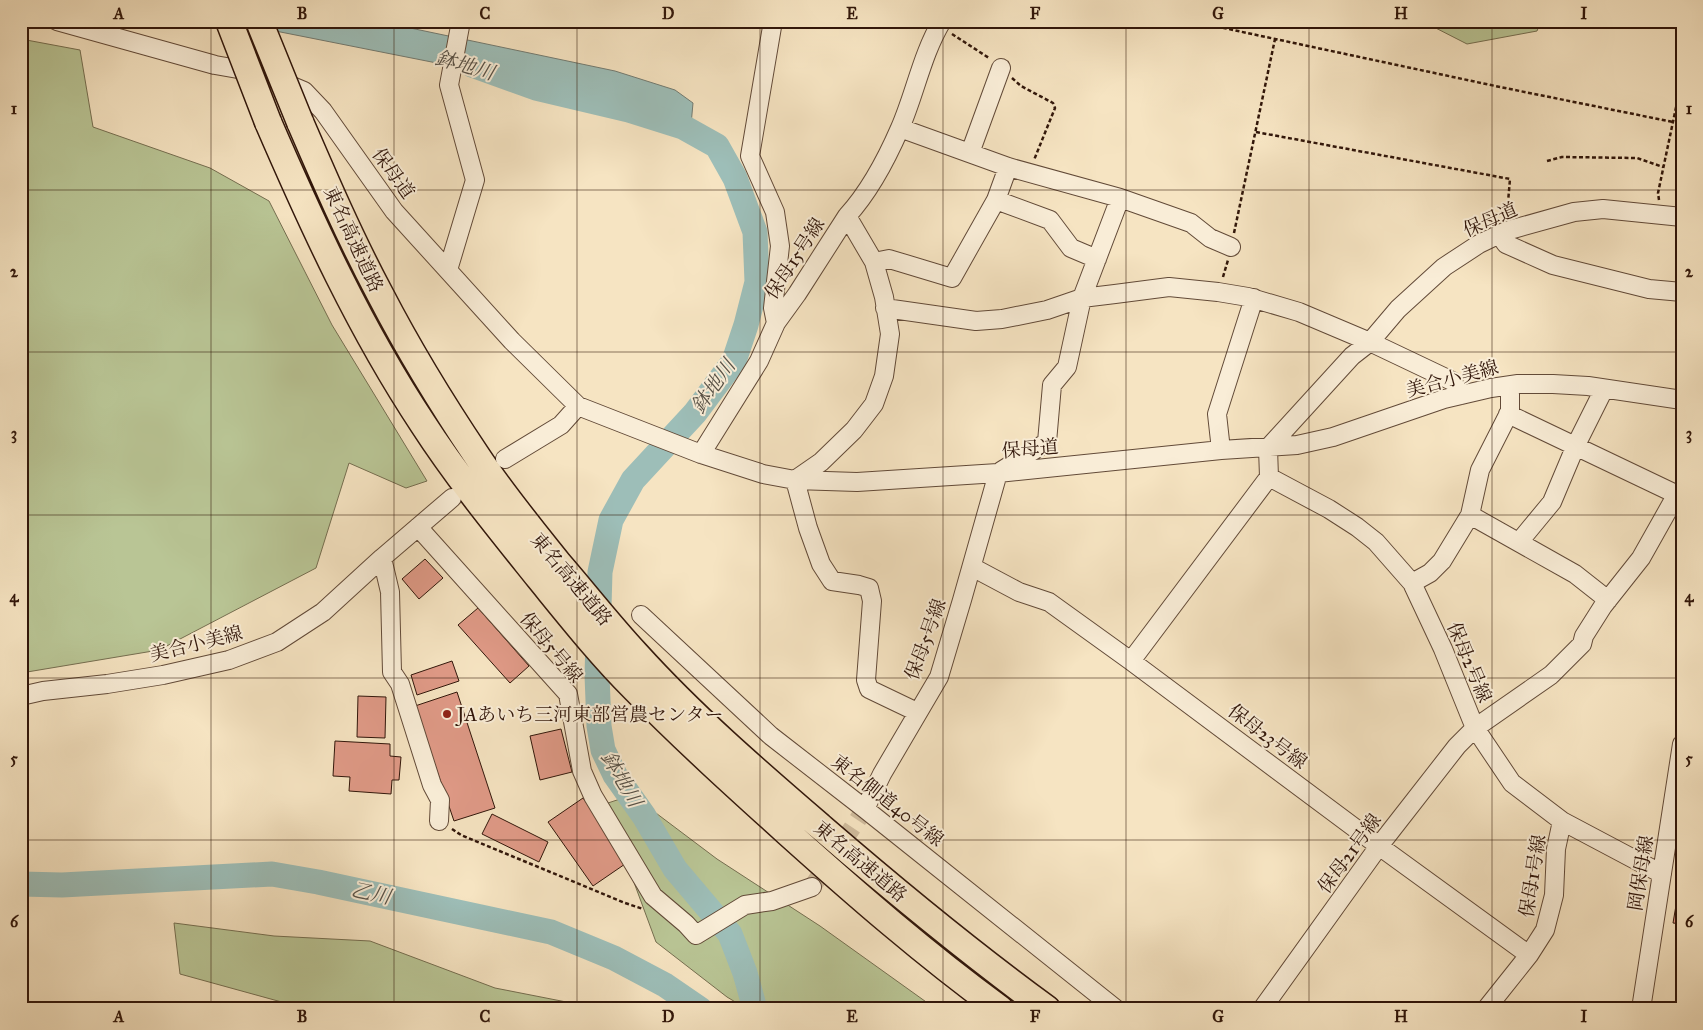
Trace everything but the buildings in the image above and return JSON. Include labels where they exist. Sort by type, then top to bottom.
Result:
[{"type":"highway","name":"東名高速道路","points":[[229,21],[268,122],[324,248],[366,330],[422,423],[496,525],[576,624],[633,687],[712,765],[870,907],[1000,1009]]},
{"type":"highway","name":"東名高速道路","points":[[259,21],[300,122],[351,236],[379,293],[444,406],[515,511],[636,655],[691,711],[752,768],[884,881],[1047,1009]]},
{"type":"street","name":"保母道","points":[[58,21],[215,65],[261,73],[304,91],[323,110],[394,211],[512,341],[578,406],[694,451],[763,474],[795,480],[857,482],[998,473],[1222,450],[1268,448],[1352,356],[1370,342],[1398,309],[1444,267],[1479,244],[1502,233],[1574,212],[1603,209],[1682,217]]},
{"type":"street","points":[[773,21],[750,156],[775,212],[780,246],[773,308],[776,323]]},
{"type":"street","name":"保母15号線","points":[[694,451],[759,361],[776,323],[847,216],[864,195],[900,128],[941,22]]},
{"type":"street","points":[[448,270],[475,180],[449,85],[460,27]]},
{"type":"street","points":[[970,153],[1001,68]]},
{"type":"street","points":[[900,128],[1029,173],[1120,198],[1191,223],[1210,238],[1231,247]]},
{"type":"street","points":[[874,262],[889,259],[952,278],[996,200],[1008,166]]},
{"type":"street","points":[[998,473],[1047,442],[1052,386],[1067,367],[1082,298],[1120,198]]},
{"type":"street","points":[[996,200],[1050,220],[1071,248],[1097,259]]},
{"type":"street","points":[[847,216],[874,262],[884,297],[890,334],[884,376],[874,404],[854,430],[821,462],[795,480],[808,528],[821,564],[832,581],[869,588],[872,601],[866,680],[869,689],[917,712]]},
{"type":"street","points":[[1502,233],[1506,244],[1553,265],[1649,289],[1682,292]]},
{"type":"street","points":[[885,308],[976,321],[1002,319],[1047,310],[1082,298],[1169,287],[1218,292],[1254,298],[1299,312],[1370,342],[1452,381],[1461,395]]},
{"type":"street","points":[[1222,450],[1217,414],[1254,298]]},
{"type":"street","name":"美合小美線","points":[[1268,448],[1298,445],[1333,437],[1461,395],[1510,385],[1553,384],[1682,400]]},
{"type":"street","points":[[1412,583],[1430,573],[1442,561],[1470,515],[1480,470],[1508,414],[1511,403],[1510,385]]},
{"type":"street","points":[[1519,542],[1552,502],[1576,445],[1604,389]]},
{"type":"street","points":[[505,460],[561,425],[578,406]]},
{"type":"street","points":[[1508,414],[1679,495]]},
{"type":"street","points":[[1131,661],[1269,477],[1268,448]]},
{"type":"street","name":"保母5号線","points":[[865,809],[882,774],[939,677],[998,473]]},
{"type":"street","name":"保母2号線","points":[[1269,477],[1357,526],[1376,542],[1412,583],[1443,649],[1475,728],[1512,783],[1562,821],[1662,874]]},
{"type":"street","name":"保母21号線","points":[[1262,1009],[1379,846],[1457,746],[1475,728],[1551,675],[1582,644],[1584,636],[1608,600],[1641,558],[1679,495]]},
{"type":"street","name":"美合小美線","points":[[21,696],[44,691],[163,676],[229,660],[277,642],[323,612],[452,498]]},
{"type":"street","points":[[1470,515],[1575,574],[1608,600]]},
{"type":"street","name":"保母5号線","points":[[418,527],[568,694],[582,771],[648,902],[686,924],[696,936],[745,904],[772,901],[812,887]]},
{"type":"street","points":[[382,558],[390,592],[392,672],[400,684],[432,785],[440,800],[439,821]]},
{"type":"street","name":"保母23号線","points":[[972,567],[1019,592],[1049,602],[1529,955]]},
{"type":"street","name":"東名側道40号線","points":[[641,615],[771,736],[1116,1009]]},
{"type":"street","name":"岡保母線","points":[[1641,1009],[1682,744]]},
{"type":"street","name":"保母1号線","points":[[1486,1009],[1529,955],[1545,930],[1554,895],[1556,849],[1562,821]]},
{"type":"path","points":[[1190,21],[1673,122]]},
{"type":"path","points":[[941,22],[960,40],[1001,68],[1021,86],[1053,103],[1055,108],[1029,173]]},
{"type":"path","points":[[1218,292],[1231,247],[1275,39]]},
{"type":"path","points":[[1661,215],[1658,192],[1682,79]]},
{"type":"path","points":[[1256,132],[1510,178],[1502,233]]},
{"type":"path","points":[[1547,161],[1562,157],[1637,158],[1663,167]]},
{"type":"path","points":[[439,821],[461,835],[625,903],[648,902]]},
{"type":"green space","points":[[1422,21],[1541,21],[1537,31],[1467,44]]},
{"type":"green space","points":[[21,39],[80,50],[93,127],[210,168],[269,201],[332,325],[427,481],[406,488],[349,463],[316,568],[159,650],[21,673]]},
{"type":"green space","points":[[632,795],[717,859],[820,926],[936,1009],[747,1009],[727,997],[656,942],[605,804]]},
{"type":"green space","points":[[174,923],[274,936],[370,941],[495,988],[602,1009],[307,1009],[180,974]]},
{"type":"water","points":[[225,21],[377,21],[615,71],[675,90],[693,103],[690,136],[603,96]]},
{"type":"waterway","name":"鉢地川","points":[[472,65],[536,88],[629,110],[683,127],[717,146],[735,178],[755,232],[757,282],[734,361],[695,413],[633,480],[611,520],[600,572],[597,675],[599,726],[603,750],[615,775],[644,816],[675,869],[730,934],[745,973],[755,1009]]},
{"type":"waterway","name":"乙川","points":[[21,884],[62,885],[272,874],[318,882],[551,932],[614,958],[665,985],[700,1009]]},
{"type":"tunnel","points":[[812,887],[865,809]]},
{"type":"place","name":"JAあいち三河東部営農センター","points":[[447,714]]}]
